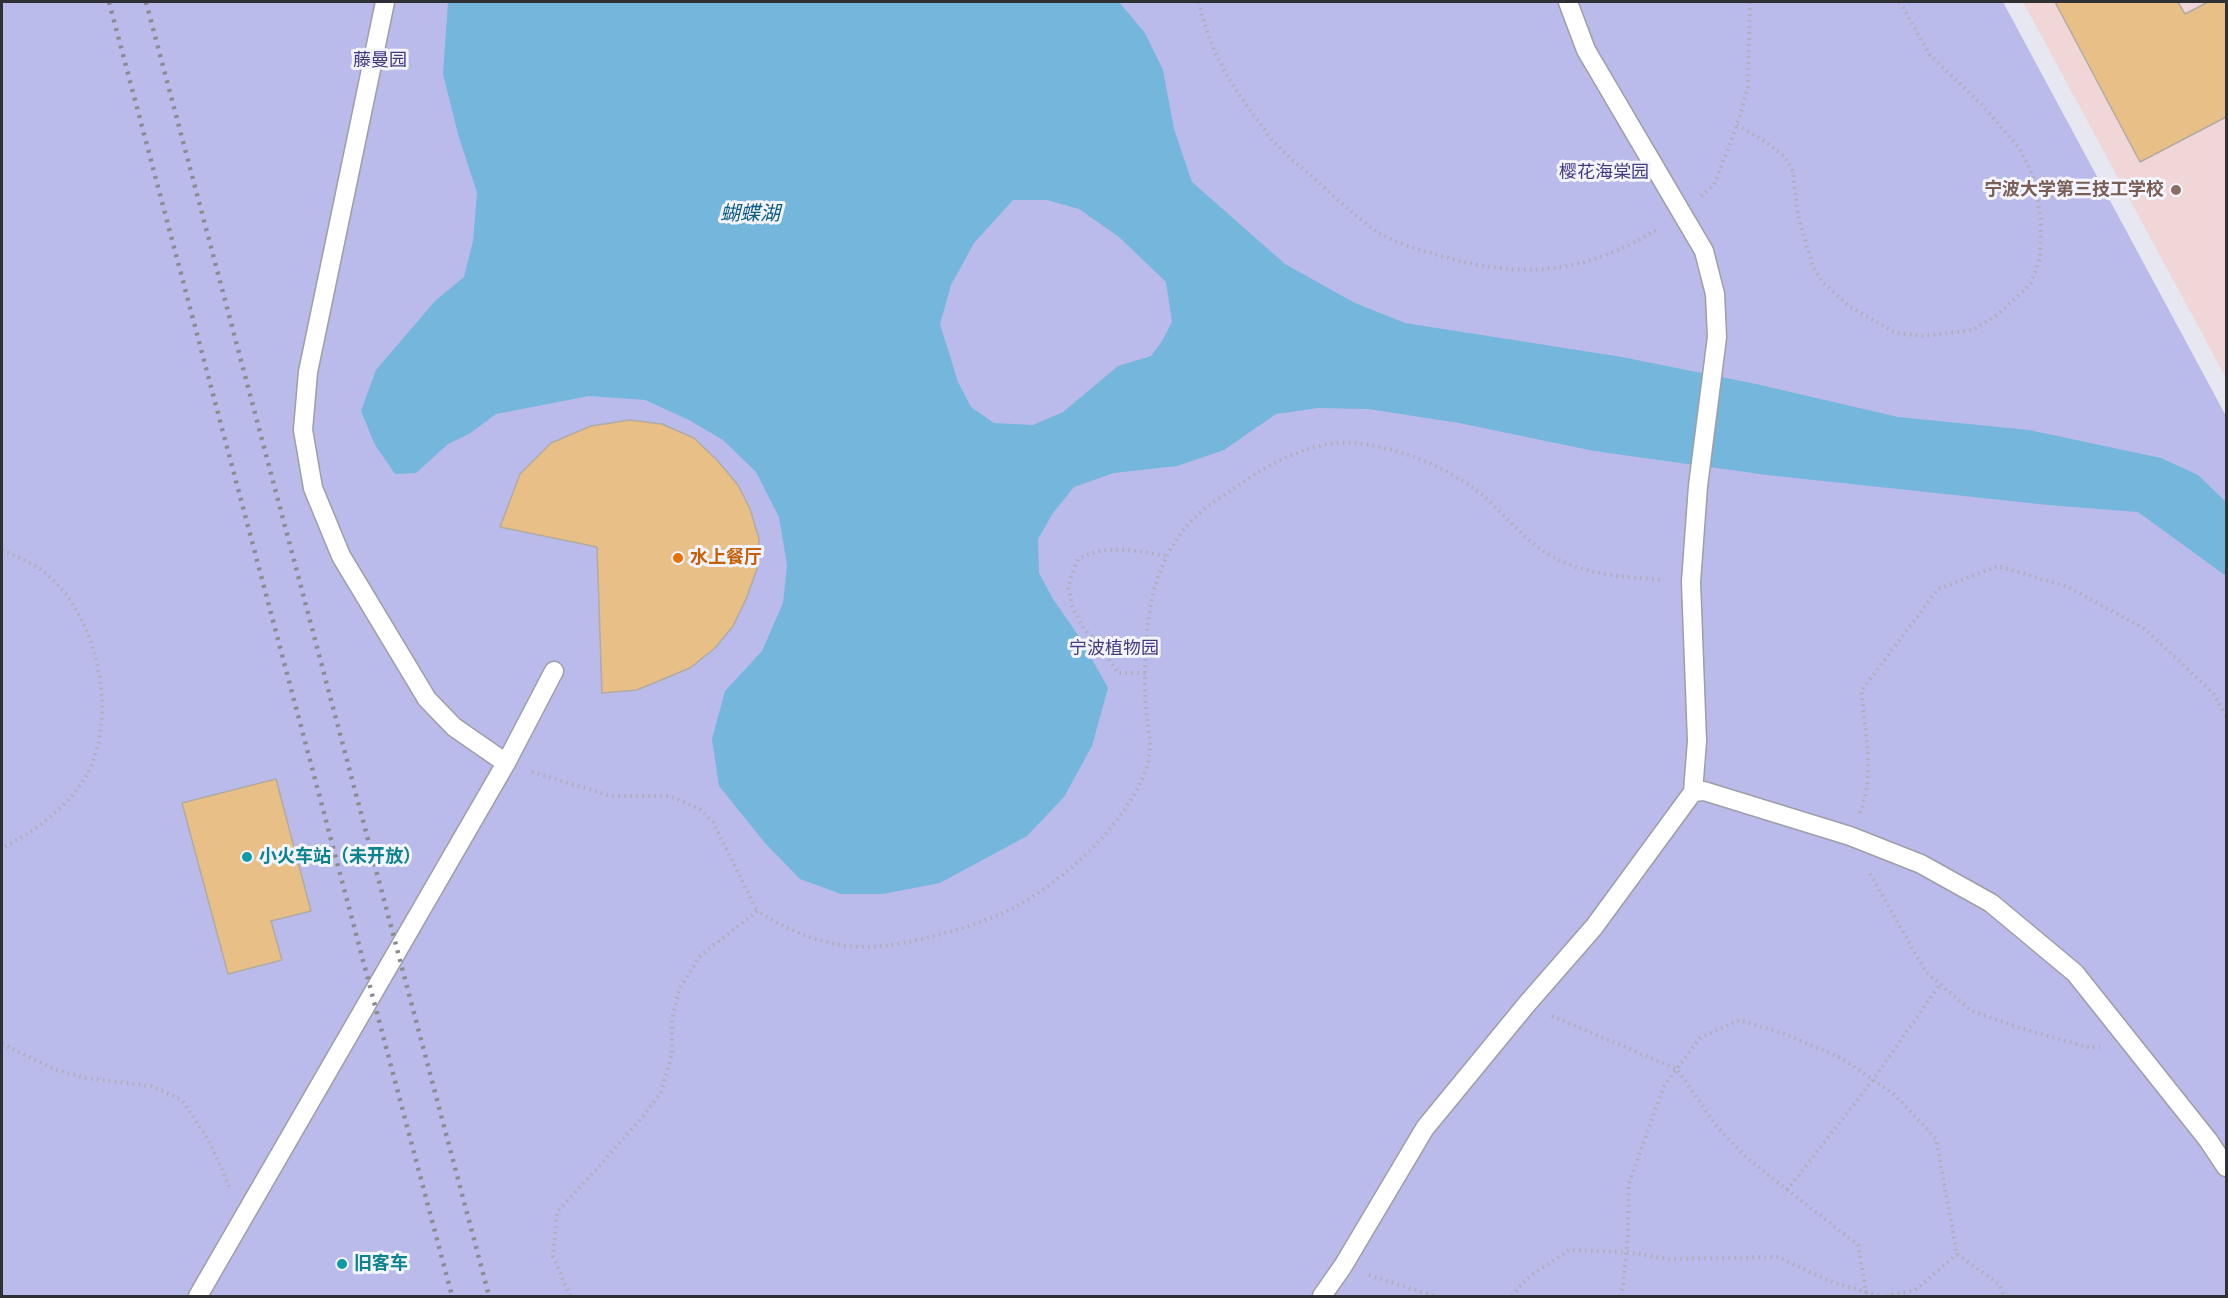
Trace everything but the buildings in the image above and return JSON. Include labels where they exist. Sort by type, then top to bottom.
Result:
[{"type":"lane","points":[[385,2],[308,372],[303,430],[313,488],[341,556],[427,699],[454,727],[506,763]]},
{"type":"lane","points":[[1322,1296],[1343,1266],[1425,1128],[1526,1005],[1594,927],[1693,792],[1698,741],[1691,582],[1698,486],[1717,337],[1715,294],[1704,251],[1586,50],[1568,2]]},
{"type":"lane","points":[[198,1296],[506,763],[554,671]]},
{"type":"lane","points":[[1693,792],[1704,791],[1850,836],[1921,864],[1991,903],[2074,973],[2208,1140],[2226,1167]]},
{"type":"path","points":[[1199,2],[1202,18],[1217,59],[1241,98],[1277,146],[1380,233],[1423,251],[1468,264],[1514,270],[1556,269],[1596,260],[1637,242],[1683,213],[1714,185],[1737,125],[1748,87],[1750,2]]},
{"type":"path","points":[[1737,125],[1766,142],[1785,157],[1793,172],[1798,216],[1813,267],[1822,282],[1850,307],[1896,333],[1924,336],[1973,330],[1996,315],[2030,285],[2040,259],[2041,219],[2033,176],[2019,148],[1983,105],[1929,54],[1900,2]]},
{"type":"path","points":[[506,763],[611,796],[669,796],[700,809],[713,822],[757,911],[782,927],[832,943],[868,947],[905,942],[987,919],[1013,908],[1038,893],[1076,864],[1108,830],[1132,798],[1147,766],[1151,740],[1146,712],[1145,673],[1148,609],[1165,556],[1183,531],[1206,508],[1258,471],[1288,456],[1326,444],[1359,443],[1406,454],[1447,471],[1484,497],[1531,543],[1559,560],[1599,575],[1691,582]]},
{"type":"path","points":[[1145,673],[1118,673],[1100,645],[1084,629],[1073,609],[1068,586],[1078,560],[1089,554],[1122,548],[1165,556]]},
{"type":"path","points":[[2,550],[27,561],[49,575],[67,595],[83,621],[96,658],[102,717],[99,744],[88,772],[74,791],[53,814],[36,828],[2,849]]},
{"type":"path","points":[[2131,1042],[2091,1048],[2020,1028],[1970,1010],[1926,972],[1882,899],[1850,836],[1864,802],[1868,758],[1861,691],[1938,589],[1998,566],[2068,587],[2145,629],[2213,693],[2226,716]]},
{"type":"path","points":[[570,1296],[553,1256],[557,1212],[622,1141],[661,1092],[672,1054],[672,1020],[679,990],[699,957],[757,911]]},
{"type":"path","points":[[1787,1190],[1873,1080],[1940,984]]},
{"type":"path","points":[[1526,1005],[1677,1069],[1717,1126],[1748,1160],[1858,1245],[1864,1294]]},
{"type":"path","points":[[1620,1296],[1627,1252],[1629,1183],[1664,1086],[1700,1038],[1738,1020],[1785,1034],[1841,1058],[1895,1095],[1936,1139],[1957,1254],[1999,1284],[2004,1296]]},
{"type":"path","points":[[2,1044],[56,1070],[86,1078],[151,1086],[182,1100],[209,1141],[244,1218]]},
{"type":"path","points":[[1512,1296],[1526,1279],[1569,1250],[1627,1252],[1669,1259],[1778,1257],[1832,1282],[1864,1294],[1881,1296]]},
{"type":"path","points":[[1886,1296],[1915,1290],[1957,1254]]},
{"type":"path","points":[[1343,1266],[1434,1296]]},
{"type":"shaded area","name":"宁波大学第三技工学校","points":[[2023,2],[2226,2],[2226,378]]},
{"type":"green space","name":"宁波植物园","points":[[2,2],[2003,2],[2226,416],[2226,1296],[2,1296]]},
{"type":"water","name":"蝴蝶湖","points":[[448,2],[1119,2],[1145,33],[1163,70],[1174,129],[1192,182],[1285,264],[1355,303],[1405,323],[1622,357],[1756,384],[1898,417],[2029,430],[2161,458],[2198,475],[2226,502],[2226,576],[2138,512],[2048,505],[1767,475],[1594,451],[1459,423],[1368,409],[1318,408],[1276,414],[1224,450],[1177,466],[1114,473],[1074,487],[1053,513],[1038,539],[1039,573],[1108,688],[1092,746],[1064,797],[1027,836],[940,883],[883,894],[841,894],[800,879],[765,843],[719,786],[712,739],[725,691],[762,651],[783,603],[787,565],[779,517],[756,472],[723,440],[689,420],[645,400],[589,396],[496,414],[469,434],[448,444],[416,473],[395,474],[375,445],[361,411],[376,370],[435,301],[464,277],[473,241],[477,193],[458,134],[443,74]],"holes":[[[1013,200],[1047,200],[1079,209],[1119,237],[1166,282],[1172,322],[1151,356],[1118,366],[1063,412],[1033,425],[994,423],[971,407],[958,382],[940,324],[951,285],[974,243]]]},
{"type":"railway","points":[[109,2],[452,1296]]},
{"type":"railway","points":[[146,2],[489,1296]]},
{"type":"place","name":"宁波大学第三技工学校","points":[[2176,190]]},
{"type":"place","name":"水上餐厅","points":[[678,558]]},
{"type":"place","name":"小火车站（未开放）","points":[[247,857]]},
{"type":"place","name":"旧客车","points":[[342,1264]]},
{"type":"park label","name":"藤曼园","points":[[380,61]]},
{"type":"park label","name":"樱花海棠园","points":[[1604,173]]}]
